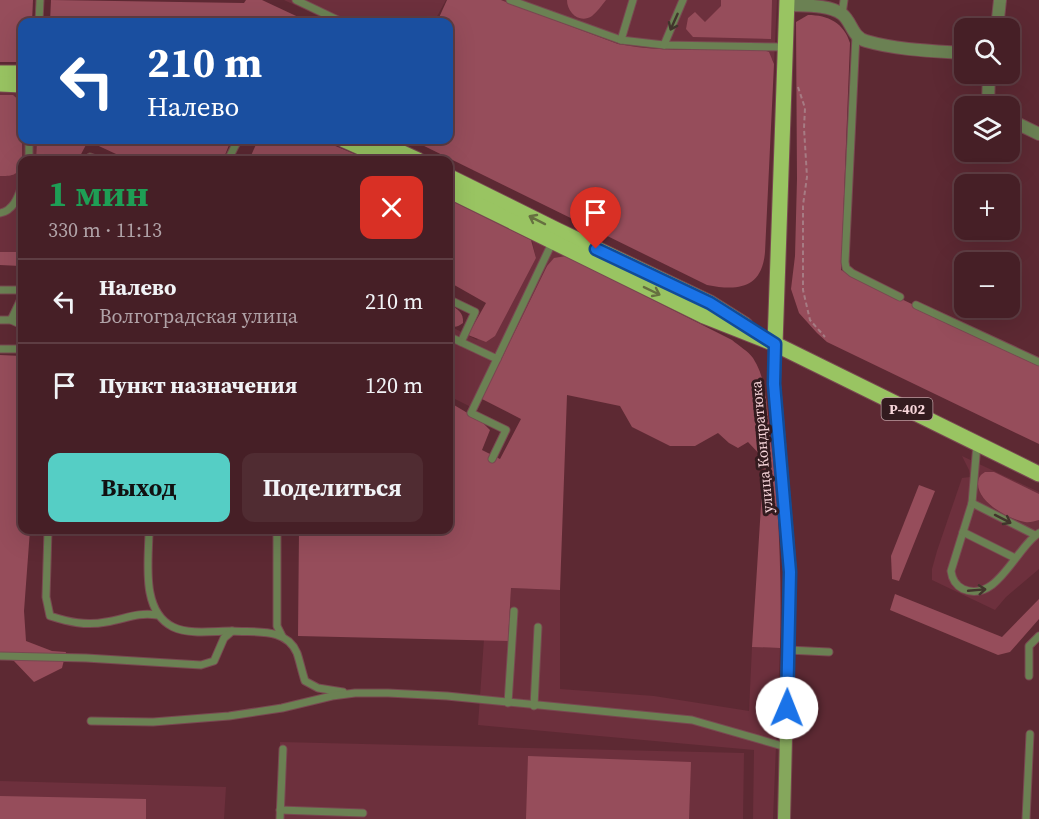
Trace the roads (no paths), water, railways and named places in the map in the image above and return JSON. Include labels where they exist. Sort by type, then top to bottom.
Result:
[{"type":"main road","name":"улица Кондратюка","points":[[775,344],[787,3]]},
{"type":"main road","points":[[0,73],[18,73]]},
{"type":"main road","points":[[0,84],[18,85]]},
{"type":"main road","points":[[364,144],[406,156]]},
{"type":"main road","points":[[453,179],[557,231],[710,303],[775,344]]},
{"type":"main road","points":[[453,193],[704,316],[775,344]]},
{"type":"main road","name":"Р-402","points":[[775,344],[1039,474]]},
{"type":"street","points":[[998,18],[1000,0]]},
{"type":"street","points":[[787,3],[818,7],[842,14],[856,35],[865,41],[914,49],[954,52]]},
{"type":"street","points":[[1020,125],[1039,134]]},
{"type":"street","name":"улица Кондратюка","points":[[775,344],[774,384],[790,572],[784,819]]},
{"type":"lane","points":[[39,18],[40,0]]},
{"type":"lane","points":[[296,0],[334,18]]},
{"type":"lane","points":[[510,0],[621,40],[664,45],[784,47]]},
{"type":"lane","points":[[542,10],[543,0]]},
{"type":"lane","points":[[621,40],[633,0]]},
{"type":"lane","points":[[664,45],[683,0]]},
{"type":"lane","points":[[842,14],[844,0]]},
{"type":"lane","points":[[856,35],[846,268],[900,297]]},
{"type":"lane","points":[[0,213],[4,213],[13,206],[18,195]]},
{"type":"lane","points":[[492,459],[506,430],[471,413],[552,243]]},
{"type":"lane","points":[[0,290],[18,290]]},
{"type":"lane","points":[[453,301],[475,312],[461,342]]},
{"type":"lane","points":[[11,320],[18,305]]},
{"type":"lane","points":[[916,305],[1039,362]]},
{"type":"lane","points":[[0,320],[11,320],[18,323]]},
{"type":"lane","points":[[453,338],[497,359]]},
{"type":"lane","points":[[0,349],[18,349]]},
{"type":"lane","points":[[972,503],[1037,534],[1000,578],[987,589],[977,592],[965,590],[956,585],[951,578],[951,571],[972,503],[977,444]]},
{"type":"lane","points":[[963,532],[1015,558]]},
{"type":"lane","points":[[48,534],[46,597],[50,616],[85,624],[107,622],[143,613],[157,615],[173,627],[198,631],[275,634],[287,638],[296,653],[305,681],[318,688],[355,693],[447,696],[692,720],[786,747]]},
{"type":"lane","points":[[149,534],[150,596],[157,615]]},
{"type":"lane","points":[[277,534],[277,626],[282,636]]},
{"type":"lane","points":[[508,703],[514,611]]},
{"type":"lane","points":[[534,706],[538,627]]},
{"type":"lane","points":[[0,656],[86,658],[201,665],[214,661],[224,638],[232,631]]},
{"type":"lane","points":[[1029,676],[1029,646],[1039,636]]},
{"type":"lane","points":[[788,650],[829,651]]},
{"type":"lane","points":[[91,721],[153,722],[229,716],[355,693]]},
{"type":"lane","points":[[1026,819],[1030,734]]},
{"type":"lane","points":[[280,819],[283,749]]},
{"type":"lane","points":[[1029,757],[1039,757]]},
{"type":"lane","points":[[280,810],[363,813]]}]
